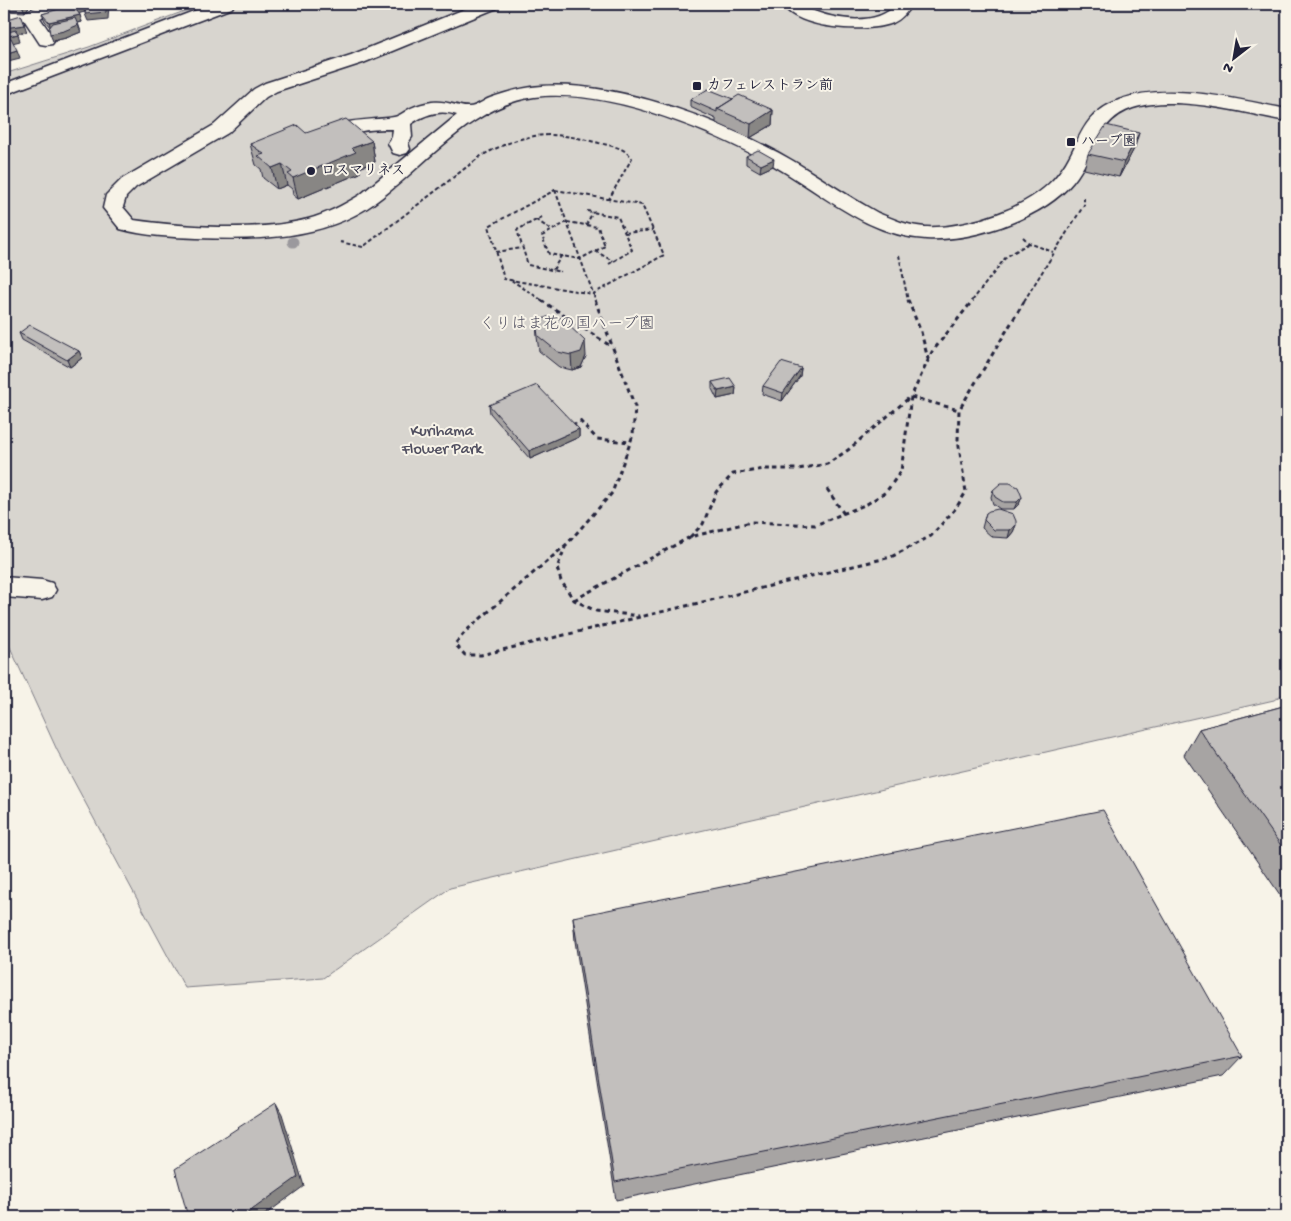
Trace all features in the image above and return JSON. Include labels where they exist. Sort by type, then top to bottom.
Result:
[{"type":"street","points":[[4,16],[30,16],[56,4]]},
{"type":"street","points":[[4,90],[226,4]]},
{"type":"street","points":[[491,4],[356,59],[271,87],[260,93],[221,129],[129,183],[116,195],[113,208],[127,225],[155,229],[200,232],[280,232],[307,227],[351,210],[368,199],[470,114],[488,105],[543,91],[573,92],[660,110],[712,128],[755,148],[793,169],[865,216],[897,228],[924,233],[955,231],[1001,219],[1032,206],[1066,179],[1096,124],[1109,112],[1124,106],[1166,98],[1189,99],[1287,116]]},
{"type":"street","points":[[790,4],[804,14],[824,20],[859,24],[891,17],[900,12],[904,4]]},
{"type":"street","points":[[30,16],[46,40]]},
{"type":"street","points":[[311,155],[329,137],[339,131],[366,125],[400,123],[414,113],[437,106],[456,107],[470,114]]},
{"type":"street","points":[[400,123],[403,126],[403,132],[398,143],[400,149]]},
{"type":"street","points":[[4,587],[42,590]]},
{"type":"path","points":[[335,241],[363,247],[481,156],[500,144],[533,134],[564,133],[626,150],[632,158],[609,199]]},
{"type":"path","points":[[555,190],[635,407],[633,435],[612,493],[566,544],[466,631],[455,644],[465,655],[481,655],[891,557],[931,536],[956,508],[966,492],[958,440],[959,410],[1053,252],[1084,205],[1084,192],[1066,179]]},
{"type":"path","points":[[555,190],[609,199],[642,205],[664,255],[593,294],[504,279],[489,226],[555,190]]},
{"type":"path","points":[[587,211],[618,216],[632,250],[609,264]]},
{"type":"path","points":[[586,225],[593,212]]},
{"type":"path","points":[[542,217],[517,230],[522,248],[528,265],[561,272]]},
{"type":"path","points":[[536,220],[553,230]]},
{"type":"path","points":[[567,222],[598,227],[605,246],[580,259],[549,254],[542,236],[567,222]]},
{"type":"path","points":[[624,233],[653,230]]},
{"type":"path","points":[[574,600],[690,537],[751,522],[815,525],[867,504],[886,492],[901,471],[911,397],[932,352],[1006,257],[1029,243]]},
{"type":"path","points":[[496,252],[522,248]]},
{"type":"path","points":[[896,250],[900,256],[909,304],[922,332],[928,359]]},
{"type":"path","points":[[596,251],[613,262]]},
{"type":"path","points":[[553,270],[562,256]]},
{"type":"path","points":[[510,279],[613,347]]},
{"type":"path","points":[[911,397],[959,410]]},
{"type":"path","points":[[690,537],[703,524],[716,492],[733,474],[764,469],[798,469],[827,464],[848,450],[911,397]]},
{"type":"path","points":[[569,426],[580,421],[598,439],[630,442]]},
{"type":"path","points":[[827,490],[844,514]]},
{"type":"path","points":[[566,544],[557,568],[561,581],[574,600],[596,611],[642,616]]},
{"type":"green space","name":"Kurihama Flower Park","points":[[203,4],[1287,4],[1287,691],[1274,700],[450,888],[323,978],[185,988],[57,750],[4,634],[4,74],[89,47]]},
{"type":"building","points":[[63,4],[82,4],[74,7],[80,15],[49,22],[42,14],[66,7]]},
{"type":"building","points":[[87,4],[106,4],[106,12],[85,14]]},
{"type":"building","points":[[21,15],[25,25],[4,28],[4,23],[8,19]]},
{"type":"building","points":[[75,18],[78,25],[50,34],[49,28],[53,23]]},
{"type":"building","points":[[16,30],[18,34],[4,37],[4,33]]},
{"type":"building","points":[[11,38],[17,50],[4,54],[4,40]]},
{"type":"building","points":[[708,89],[733,99],[717,109],[717,112],[690,100]]},
{"type":"building","points":[[739,95],[773,110],[751,124],[717,109]]},
{"type":"building","points":[[346,119],[372,141],[352,148],[356,152],[293,178],[288,174],[292,172],[282,164],[272,168],[258,156],[264,154],[250,144],[297,125],[306,133]]},
{"type":"building","points":[[1106,125],[1139,133],[1124,162],[1088,154]]},
{"type":"building","points":[[758,150],[774,159],[761,165],[746,156]]},
{"type":"building","points":[[547,317],[561,318],[585,341],[581,352],[571,355],[558,352],[538,336],[536,322]]},
{"type":"building","points":[[30,325],[79,351],[67,360],[19,333]]},
{"type":"building","points":[[781,362],[801,368],[783,393],[763,386]]},
{"type":"building","points":[[730,378],[736,387],[718,391],[712,382]]},
{"type":"building","points":[[537,385],[579,429],[529,451],[489,405]]},
{"type":"building","points":[[1001,483],[1010,483],[1018,487],[1022,497],[1017,502],[1003,502],[995,497],[993,490]]},
{"type":"building","points":[[998,509],[1013,514],[1016,525],[1010,530],[994,530],[984,520],[986,513]]},
{"type":"building","points":[[1287,705],[1287,854],[1199,729]]},
{"type":"building","points":[[1103,810],[1242,1056],[615,1182],[573,917]]},
{"type":"building","points":[[276,1103],[298,1177],[242,1217],[188,1217],[175,1169]]},
{"type":"place","name":"カフェレストラン前","points":[[697,86]]},
{"type":"place","name":"ハーブ園","points":[[1071,142]]},
{"type":"place","name":"ロスマリネス","points":[[311,171]]},
{"type":"park label","name":"くりはま花の国ハーブ園","points":[[567,325]]}]
